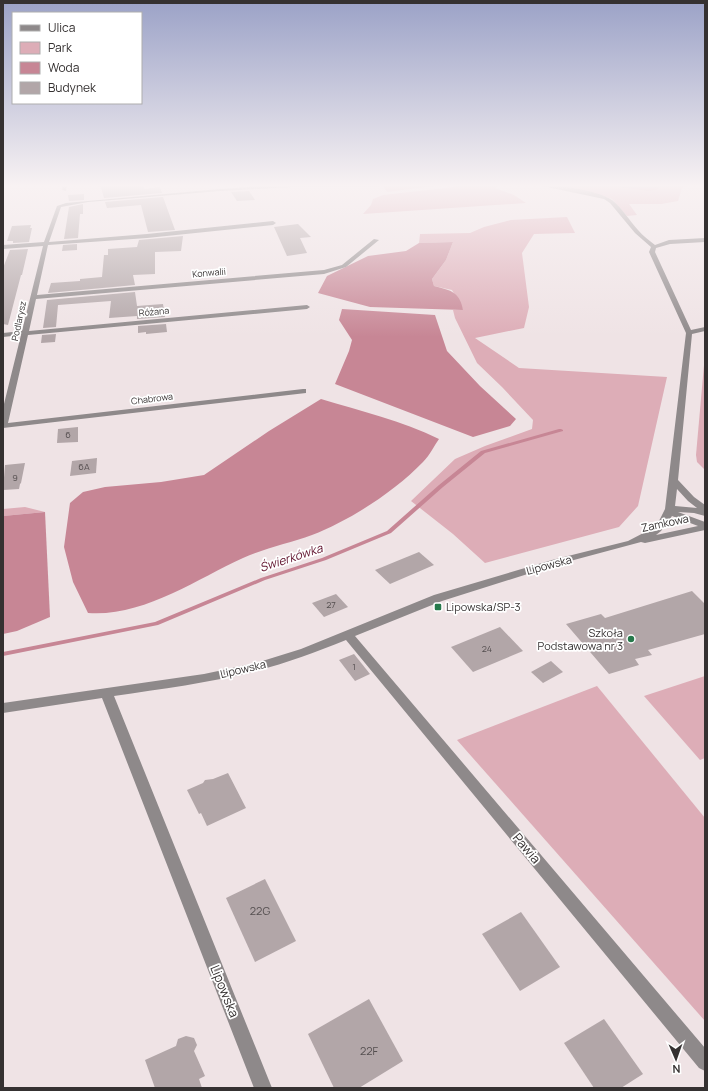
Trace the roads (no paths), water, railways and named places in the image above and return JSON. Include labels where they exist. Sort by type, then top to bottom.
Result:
[{"type":"street","name":"Podlarysz","points":[[3,426],[49,235]]},
{"type":"street","points":[[3,247],[157,235]]},
{"type":"street","points":[[640,235],[654,247]]},
{"type":"street","name":"Konwalii","points":[[33,297],[324,272],[344,266],[376,240]]},
{"type":"street","points":[[654,247],[669,242],[705,240]]},
{"type":"street","points":[[654,247],[652,252],[689,333],[705,329]]},
{"type":"street","name":"Różana","points":[[3,335],[307,306]]},
{"type":"street","name":"Lipowska","points":[[3,708],[204,678],[256,667],[305,652],[438,598],[548,564],[631,543],[647,536],[658,529],[665,520],[669,510],[689,333]]},
{"type":"street","name":"Chabrowa","points":[[3,426],[303,391]]},
{"type":"street","name":"Zamkowa","points":[[673,480],[691,499],[705,509]]},
{"type":"street","name":"Zamkowa","points":[[669,510],[695,510],[705,513]]},
{"type":"street","name":"Zamkowa","points":[[669,510],[705,526]]},
{"type":"street","name":"Zamkowa","points":[[631,543],[705,526]]},
{"type":"street","name":"Pawia","points":[[348,635],[705,1062]]},
{"type":"street","name":"Lipowska","points":[[106,692],[263,1088]]},
{"type":"water","points":[[453,242],[446,260],[432,279],[434,286],[445,289],[457,296],[462,304],[463,310],[370,307],[318,293],[327,276],[368,256],[406,251],[419,243]]},
{"type":"water","points":[[342,309],[435,315],[447,351],[480,386],[516,419],[510,426],[473,437],[335,384],[352,340],[339,320]]},
{"type":"water","points":[[321,399],[396,422],[439,439],[425,459],[399,484],[372,504],[327,529],[243,558],[149,603],[108,613],[88,613],[73,582],[64,547],[70,503],[83,492],[105,487],[161,482],[204,475],[269,431]]},
{"type":"water","points":[[45,512],[50,617],[17,631],[3,634],[3,516]]},
{"type":"waterway","name":"Świerkówka","points":[[3,654],[156,624],[263,579],[324,559],[389,532],[441,486],[483,452],[561,430]]},
{"type":"place","name":"Lipowska/SP-3","points":[[438,607]]},
{"type":"place","name":"Szkoła Podstawowa nr 3","points":[[631,639]]}]
